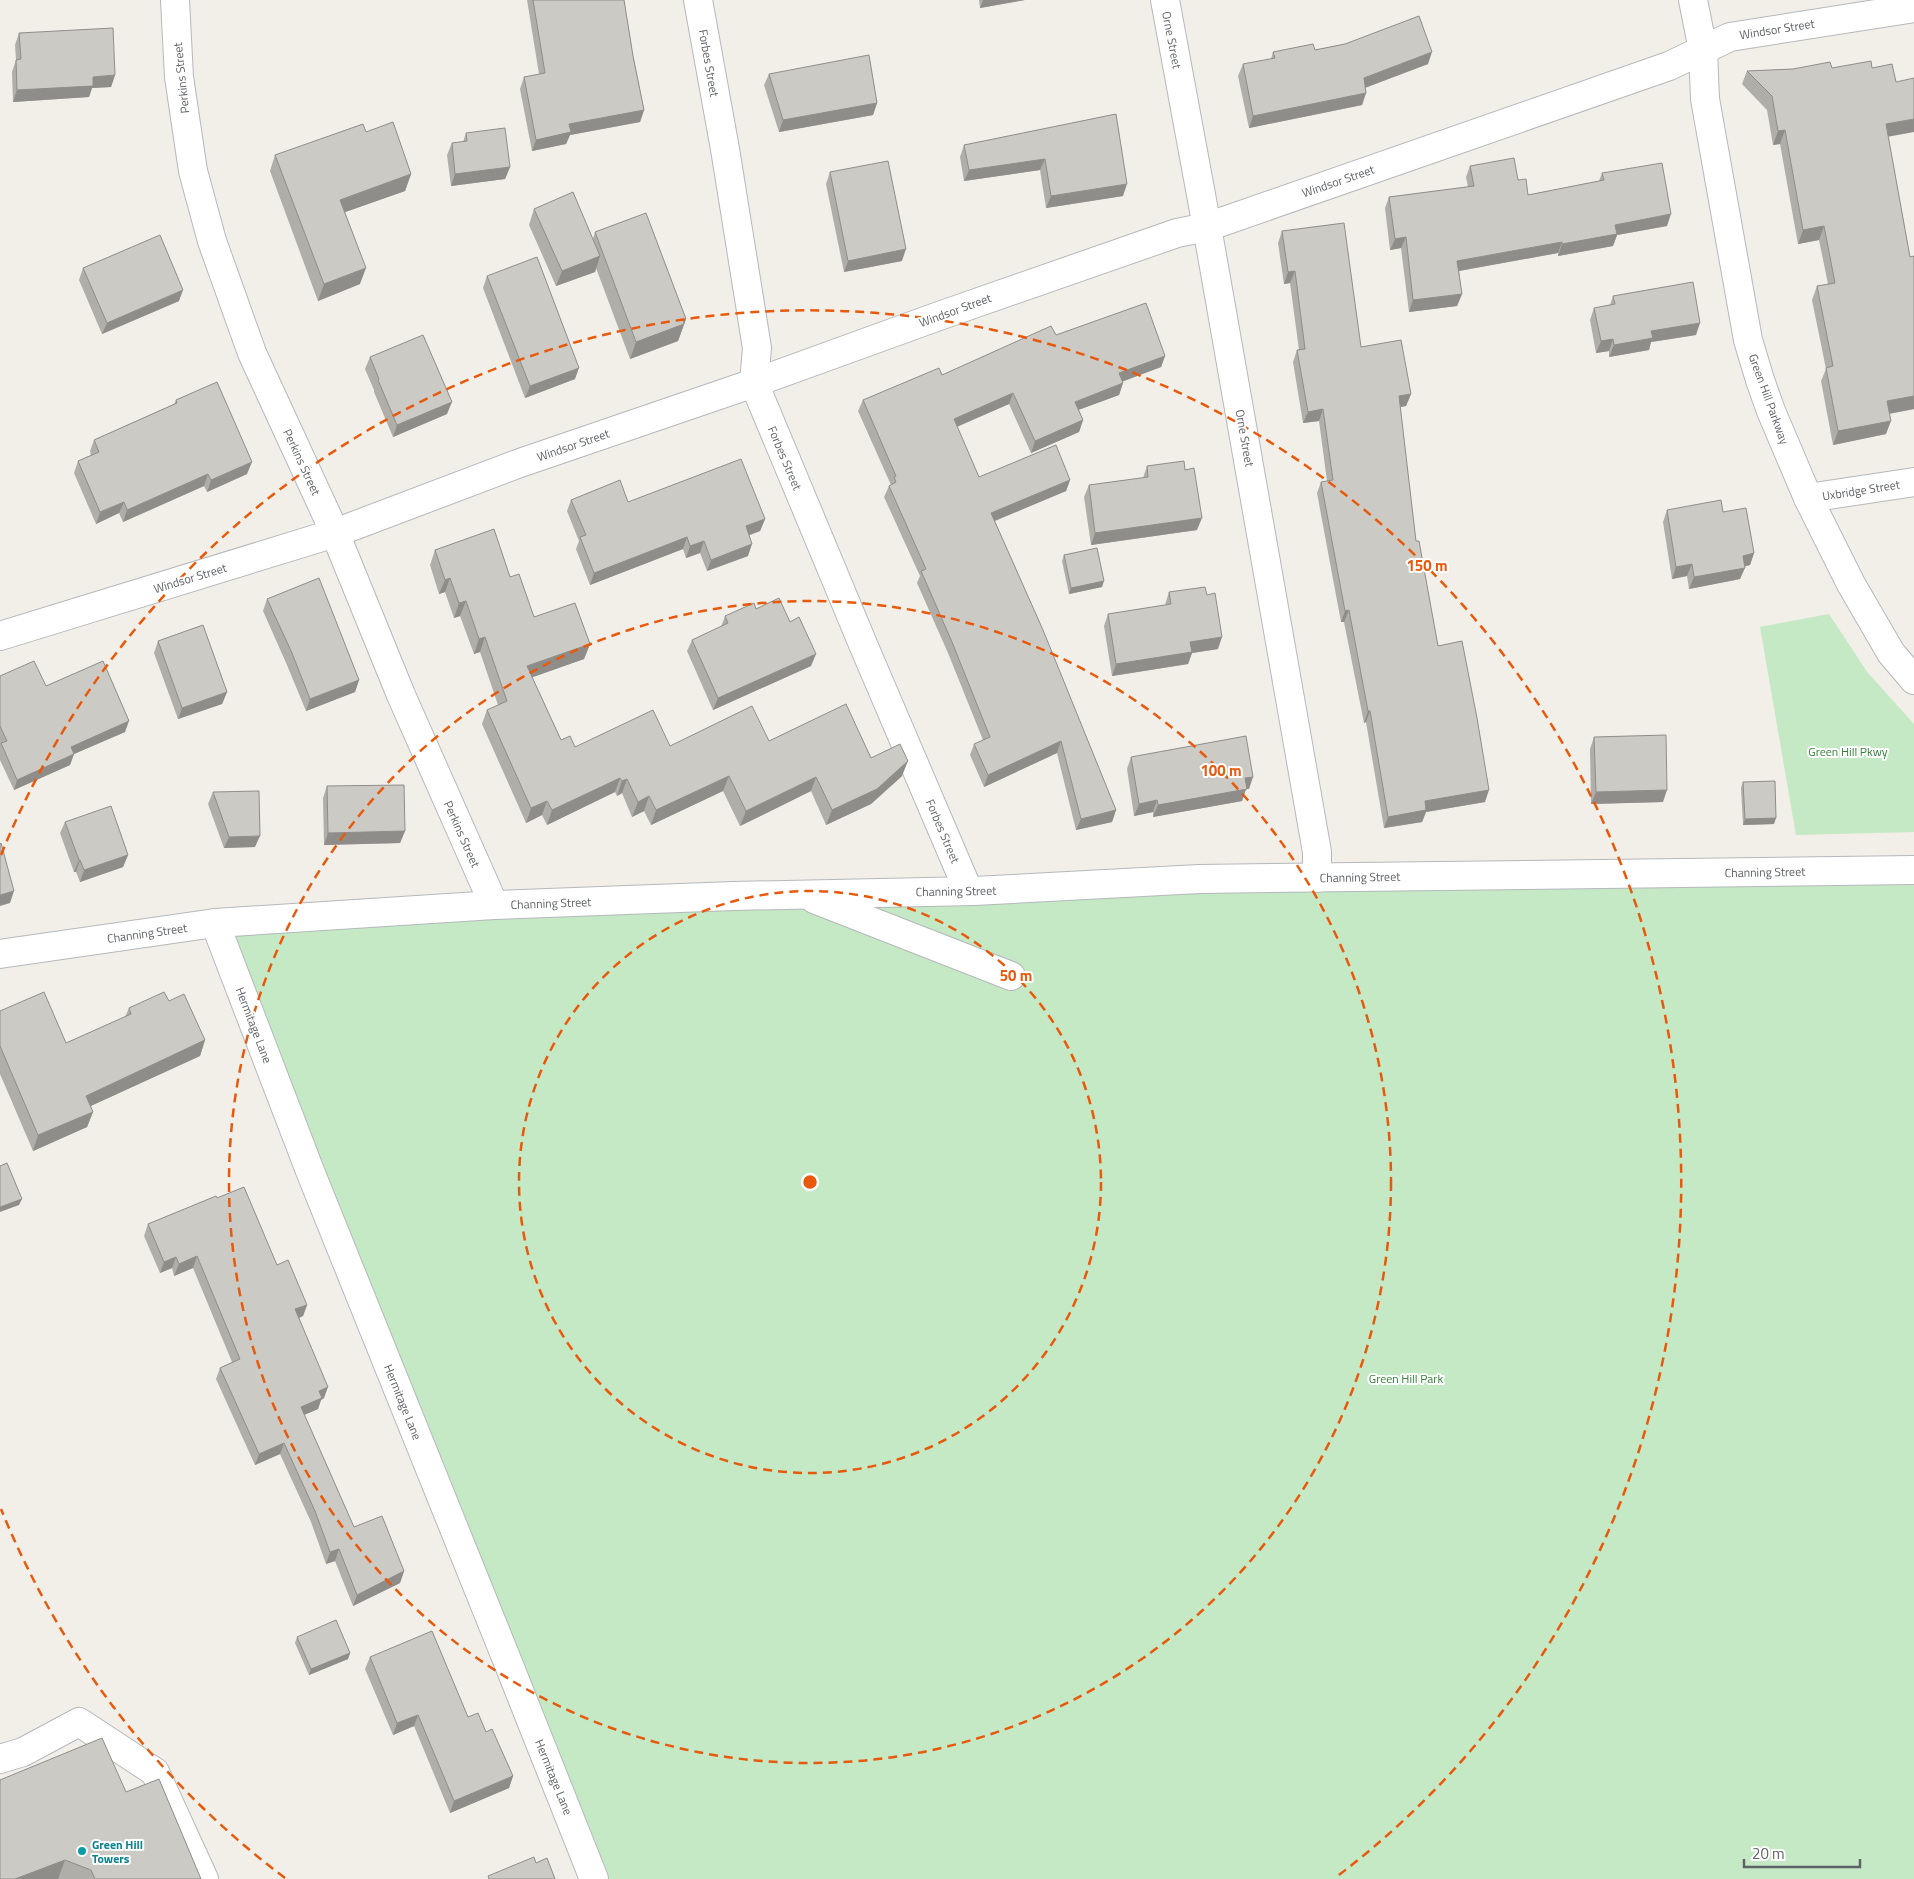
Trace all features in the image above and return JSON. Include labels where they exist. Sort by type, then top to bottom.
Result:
[{"type":"street","name":"Perkins Street","points":[[175,0],[179,77],[193,171],[212,241],[252,353],[335,533],[401,695],[494,905]]},
{"type":"street","name":"Forbes Street","points":[[698,0],[725,149],[756,348],[754,383],[968,890]]},
{"type":"street","name":"Orne Street","points":[[1165,0],[1207,227],[1316,852],[1317,878]]},
{"type":"street","name":"Green Hill Parkway","points":[[1693,0],[1704,50],[1706,99],[1748,340],[1771,412],[1808,498],[1851,584],[1891,653],[1914,680]]},
{"type":"street","name":"Windsor Street","points":[[0,636],[335,533],[520,463],[754,383],[1177,232],[1207,227],[1669,66],[1730,37],[1914,8]]},
{"type":"street","name":"Uxbridge Street","points":[[1808,498],[1914,482]]},
{"type":"street","name":"Channing Street","points":[[0,954],[215,923],[494,905],[968,890],[1199,879],[1914,870]]},
{"type":"street","points":[[801,894],[1012,976]]},
{"type":"street","name":"Hermitage Lane","points":[[215,923],[310,1171],[594,1879]]},
{"type":"street","points":[[0,1759],[23,1752],[79,1722],[155,1772],[204,1879]]},
{"type":"green space","name":"Green Hill Pkwy","points":[[1829,614],[1868,673],[1914,724],[1914,832],[1796,835],[1760,627]]},
{"type":"green space","name":"Green Hill Park","points":[[1914,870],[1914,1879],[594,1879],[215,923]]},
{"type":"building","points":[[533,0],[624,0],[644,110],[569,124],[571,132],[536,140],[524,77],[545,73]]},
{"type":"building","points":[[1419,16],[1432,52],[1364,78],[1366,93],[1253,116],[1243,64],[1275,58],[1273,52],[1313,44],[1315,50],[1345,44]]},
{"type":"building","points":[[113,28],[115,75],[93,77],[93,86],[17,90],[16,60],[21,59],[19,33]]},
{"type":"building","points":[[869,55],[877,103],[783,120],[769,74]]},
{"type":"building","points":[[1871,61],[1872,68],[1892,64],[1896,82],[1914,78],[1914,119],[1886,124],[1910,257],[1914,256],[1914,396],[1887,401],[1891,421],[1838,431],[1826,368],[1833,366],[1817,286],[1835,283],[1824,226],[1803,230],[1785,130],[1778,131],[1772,96],[1747,71],[1793,69],[1830,62],[1832,68]]},
{"type":"building","points":[[1116,114],[1127,184],[1051,196],[1045,159],[969,170],[964,145]]},
{"type":"building","points":[[393,122],[411,174],[340,200],[366,268],[324,284],[275,155],[363,124],[366,132]]},
{"type":"building","points":[[505,128],[510,167],[455,174],[452,143],[467,141],[466,133]]},
{"type":"building","points":[[1514,158],[1518,180],[1526,179],[1528,195],[1604,180],[1602,173],[1662,163],[1671,214],[1615,225],[1617,234],[1457,261],[1462,294],[1413,300],[1406,237],[1395,239],[1389,197],[1474,186],[1470,166]]},
{"type":"building","points":[[888,161],[906,249],[848,261],[830,172]]},
{"type":"building","points":[[573,192],[600,256],[562,271],[534,209]]},
{"type":"building","points":[[646,213],[686,319],[683,320],[684,324],[636,342],[595,232]]},
{"type":"building","points":[[1344,223],[1361,347],[1401,340],[1411,394],[1399,396],[1416,541],[1419,541],[1438,646],[1462,641],[1489,790],[1425,801],[1426,810],[1388,817],[1370,711],[1368,711],[1349,610],[1345,611],[1321,482],[1333,480],[1323,409],[1308,412],[1297,350],[1305,349],[1295,271],[1288,272],[1282,231]]},
{"type":"building","points":[[160,235],[183,290],[107,323],[83,268]]},
{"type":"building","points":[[537,257],[579,368],[530,386],[487,276]]},
{"type":"building","points":[[1693,282],[1700,323],[1651,331],[1653,338],[1614,345],[1613,339],[1601,341],[1594,308],[1615,304],[1613,296]]},
{"type":"building","points":[[1146,303],[1165,356],[1119,373],[1123,383],[1075,402],[1083,420],[1035,441],[1013,393],[954,419],[979,477],[1056,445],[1070,480],[991,513],[1043,630],[1116,810],[1081,819],[1061,741],[988,775],[974,744],[990,737],[921,571],[926,569],[889,486],[896,482],[894,477],[896,476],[863,400],[939,368],[942,375],[1051,326],[1056,335]]},
{"type":"building","points":[[423,335],[452,402],[397,425],[370,357]]},
{"type":"building","points":[[217,382],[252,462],[211,480],[208,474],[127,510],[124,502],[100,512],[78,461],[99,452],[94,440],[177,403],[176,400]]},
{"type":"building","points":[[741,459],[765,519],[746,526],[752,544],[711,560],[704,541],[690,546],[687,537],[594,573],[580,537],[586,535],[571,500],[620,480],[628,502]]},
{"type":"building","points":[[1184,461],[1185,470],[1194,468],[1202,518],[1095,533],[1089,485],[1148,477],[1147,466]]},
{"type":"building","points":[[1721,500],[1723,512],[1746,508],[1754,553],[1743,556],[1745,568],[1694,577],[1692,564],[1676,567],[1667,510]]},
{"type":"building","points":[[494,529],[510,577],[519,574],[534,617],[575,603],[590,644],[527,666],[561,740],[570,736],[575,747],[653,710],[670,746],[752,706],[769,741],[846,704],[871,758],[900,744],[908,761],[877,789],[832,810],[816,777],[746,811],[729,776],[656,810],[649,796],[638,802],[627,779],[622,781],[620,778],[552,810],[547,801],[531,808],[487,710],[507,701],[485,637],[479,639],[466,601],[459,603],[450,578],[445,580],[435,550]]},
{"type":"building","points":[[1097,548],[1104,581],[1071,588],[1064,555]]},
{"type":"building","points":[[319,578],[359,680],[310,699],[292,653],[267,599]]},
{"type":"building","points":[[1205,587],[1207,595],[1215,593],[1222,637],[1190,642],[1192,652],[1116,664],[1108,614],[1171,604],[1169,592]]},
{"type":"building","points":[[779,598],[790,622],[799,617],[816,654],[718,698],[692,640],[728,623],[725,616],[754,603],[756,609]]},
{"type":"building","points":[[203,625],[227,692],[182,708],[158,641]]},
{"type":"building","points":[[34,661],[46,686],[103,661],[129,721],[71,747],[74,754],[17,780],[1,743],[7,741],[0,726],[0,676]]},
{"type":"building","points":[[1666,735],[1667,790],[1596,792],[1594,737]]},
{"type":"building","points":[[1246,736],[1253,777],[1245,778],[1247,789],[1158,805],[1157,800],[1139,804],[1131,757]]},
{"type":"building","points":[[1775,781],[1776,818],[1745,819],[1743,782]]},
{"type":"building","points":[[404,785],[405,831],[328,833],[327,786]]},
{"type":"building","points":[[259,791],[260,836],[229,837],[213,792]]},
{"type":"building","points":[[111,806],[128,855],[84,870],[65,822]]},
{"type":"building","points":[[0,844],[14,891],[0,895]]},
{"type":"building","points":[[44,992],[66,1043],[131,1014],[129,1008],[164,992],[169,1001],[184,994],[205,1040],[86,1096],[93,1112],[38,1135],[0,1046],[0,1011]]},
{"type":"building","points":[[7,1163],[22,1199],[0,1207],[0,1166]]},
{"type":"building","points":[[244,1187],[277,1265],[288,1260],[307,1305],[295,1309],[328,1387],[319,1391],[322,1398],[301,1407],[354,1527],[382,1516],[404,1571],[357,1595],[339,1549],[330,1552],[315,1511],[284,1443],[259,1454],[220,1368],[240,1359],[197,1256],[179,1264],[176,1257],[164,1262],[148,1224],[216,1196],[217,1198]]},
{"type":"building","points":[[336,1620],[350,1653],[311,1669],[297,1637]]},
{"type":"building","points":[[432,1631],[468,1717],[478,1713],[486,1732],[492,1729],[513,1776],[454,1801],[418,1715],[397,1723],[370,1657]]},
{"type":"building","name":"Green Hill Towers","points":[[102,1738],[126,1792],[159,1779],[201,1879],[95,1879],[91,1870],[65,1860],[15,1879],[0,1879],[0,1780]]},
{"type":"building","points":[[534,1857],[536,1863],[547,1858],[555,1879],[489,1879],[488,1876]]},
{"type":"place","name":"Green Hill Towers","points":[[82,1851]]}]
